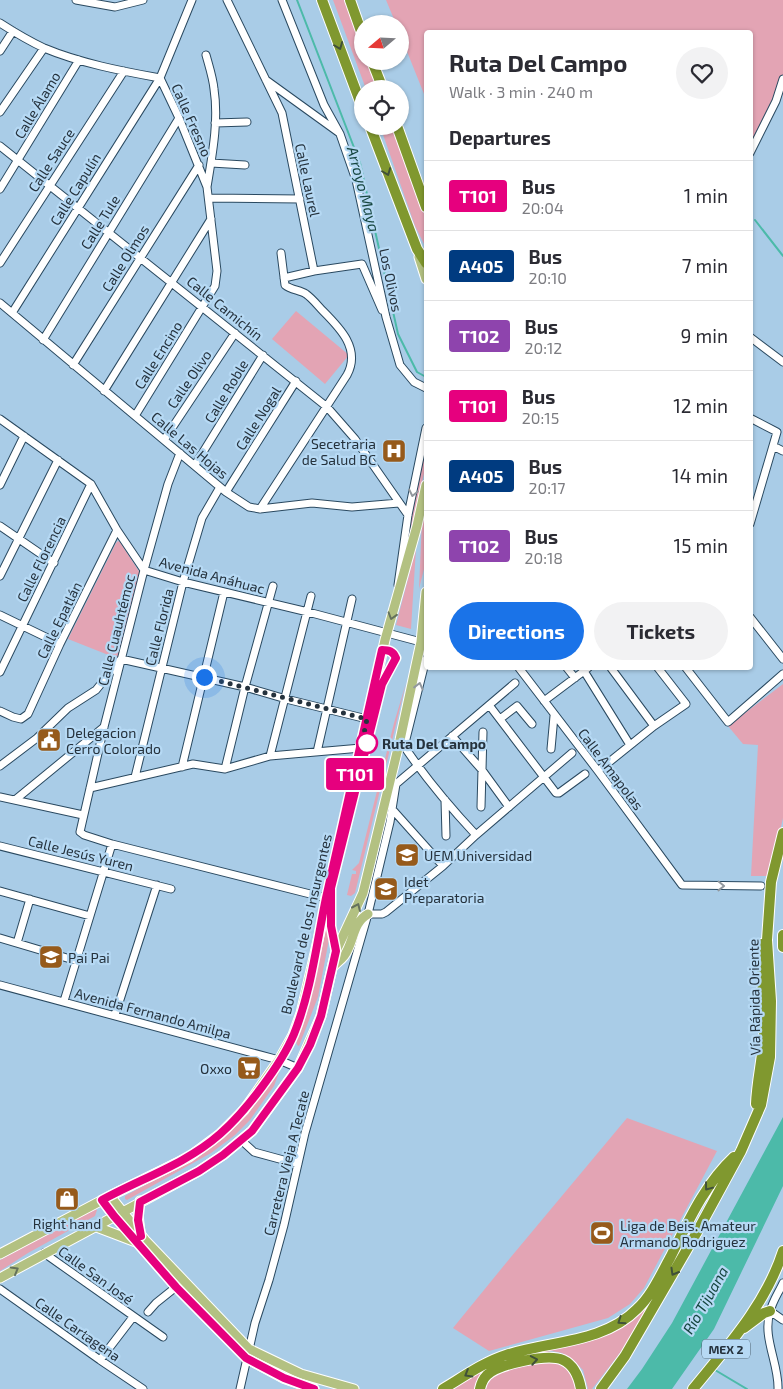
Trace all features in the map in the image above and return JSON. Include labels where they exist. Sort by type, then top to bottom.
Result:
[{"type":"highway","points":[[322,0],[354,86]]},
{"type":"highway","points":[[350,0],[355,15]]},
{"type":"highway","points":[[373,135],[417,249],[424,260]]},
{"type":"highway","points":[[399,135],[424,202]]},
{"type":"highway","name":"Vía Rápida Oriente","points":[[601,1389],[625,1356],[697,1232],[741,1151],[761,1105],[770,1057],[771,1001],[766,940],[771,882],[783,833]]},
{"type":"highway","points":[[755,1118],[756,1083],[762,1057],[764,1031],[760,964],[764,899],[760,886]]},
{"type":"highway","points":[[783,935],[783,947]]},
{"type":"highway","points":[[443,1389],[494,1360],[507,1355],[588,1336],[615,1326],[637,1310],[655,1287],[703,1194],[725,1166],[741,1151]]},
{"type":"highway","name":"MEX 2","points":[[693,1389],[741,1330],[756,1307],[778,1266],[783,1251]]},
{"type":"highway","points":[[756,1307],[783,1270]]},
{"type":"highway","points":[[741,1330],[770,1312]]},
{"type":"highway","points":[[480,1389],[487,1375],[498,1368],[547,1357],[563,1360],[573,1369],[580,1380],[582,1389]]},
{"type":"main road","points":[[417,249],[424,272]]},
{"type":"main road","name":"Boulevard de los Insurgentes","points":[[0,1254],[189,1157],[220,1134],[244,1110],[279,1060],[293,1035],[301,1013],[386,634],[417,526],[424,493]]},
{"type":"main road","points":[[0,1278],[199,1171],[223,1155],[252,1131],[298,1068],[321,1016],[336,951],[363,893],[385,801],[392,785],[402,743],[421,642],[424,612]]},
{"type":"main road","points":[[331,968],[344,956],[362,917],[368,914]]},
{"type":"main road","points":[[106,1198],[139,1239],[249,1349],[301,1374],[354,1389]]},
{"type":"main road","points":[[140,1202],[138,1220],[139,1239],[176,1287],[246,1358],[284,1378],[314,1389]]},
{"type":"main road","points":[[94,1226],[139,1239]]},
{"type":"street","points":[[76,0],[115,7],[143,0]]},
{"type":"street","points":[[160,78],[192,0]]},
{"type":"street","name":"Calle Laurel","points":[[227,0],[282,113],[314,271]]},
{"type":"street","name":"Los Olivos","points":[[282,0],[324,105],[340,134],[356,180],[386,317],[400,365],[414,382],[424,387]]},
{"type":"street","name":"Calle Fresno","points":[[0,23],[44,48],[79,60],[160,78],[199,165],[209,198],[217,271],[216,286],[202,307]]},
{"type":"street","points":[[0,51],[13,31]]},
{"type":"street","points":[[0,112],[44,48]]},
{"type":"street","points":[[206,54],[214,90],[215,123],[207,188]]},
{"type":"street","name":"Calle Álamo","points":[[0,189],[79,60]]},
{"type":"street","name":"Calle Sauce","points":[[0,263],[124,71]]},
{"type":"street","name":"Calle Capulín","points":[[12,313],[160,78]]},
{"type":"street","points":[[264,78],[340,134]]},
{"type":"street","points":[[753,147],[776,101],[783,79]]},
{"type":"street","name":"Calle Tule","points":[[43,340],[179,118]]},
{"type":"street","points":[[215,123],[247,122]]},
{"type":"street","name":"Calle Camichín","points":[[0,146],[327,406],[355,439],[408,515]]},
{"type":"street","points":[[211,163],[245,165]]},
{"type":"street","name":"Calle Olmos","points":[[73,365],[199,165]]},
{"type":"street","points":[[209,198],[300,199]]},
{"type":"street","points":[[104,391],[212,219]]},
{"type":"street","points":[[260,509],[350,370],[352,356],[350,346],[341,329],[306,294],[287,287],[281,253]]},
{"type":"street","points":[[284,278],[314,271],[362,264],[377,303],[386,317]]},
{"type":"street","name":"Calle Las Hojas","points":[[0,303],[223,490],[249,507],[260,509],[312,503],[352,507],[399,503]]},
{"type":"street","name":"Calle Encino","points":[[135,416],[202,307]]},
{"type":"street","name":"Calle Olivo","points":[[164,440],[235,333]]},
{"type":"street","points":[[753,339],[783,362]]},
{"type":"street","name":"Calle Roble","points":[[195,465],[263,355]]},
{"type":"street","name":"Calle Nogal","points":[[223,490],[296,381]]},
{"type":"street","name":"Avenida Anáhuac","points":[[0,419],[91,484],[117,530],[144,570],[183,582],[348,622],[386,634],[421,642]]},
{"type":"street","points":[[753,420],[777,432],[753,511]]},
{"type":"street","points":[[0,485],[24,436]]},
{"type":"street","points":[[398,595],[398,575],[424,438]]},
{"type":"street","points":[[772,446],[783,451]]},
{"type":"street","name":"Calle Cuauhtémoc","points":[[180,453],[168,484],[144,570],[80,830],[82,835],[112,844],[326,898]]},
{"type":"street","points":[[0,576],[58,460]]},
{"type":"street","name":"Calle Florencia","points":[[0,672],[91,484]]},
{"type":"street","name":"Calle Florida","points":[[135,777],[183,582],[202,518],[223,490]]},
{"type":"street","points":[[0,526],[54,563]]},
{"type":"street","name":"Calle Epatlán","points":[[0,711],[21,719],[28,714],[60,644],[117,530]]},
{"type":"street","points":[[225,769],[267,602],[273,586]]},
{"type":"street","points":[[182,767],[224,592]]},
{"type":"street","points":[[270,756],[312,596]]},
{"type":"street","points":[[317,752],[352,599]]},
{"type":"street","points":[[0,615],[60,644]]},
{"type":"street","points":[[753,621],[783,659]]},
{"type":"street","points":[[0,766],[37,738],[68,708],[96,690],[122,659],[245,686],[286,699],[367,719]]},
{"type":"street","points":[[424,666],[402,743],[417,766],[476,835]]},
{"type":"street","name":"Calle Amapolas","points":[[521,670],[682,885],[760,886]]},
{"type":"street","points":[[569,670],[575,678]]},
{"type":"street","points":[[544,701],[585,670]]},
{"type":"street","points":[[587,670],[630,745]]},
{"type":"street","points":[[612,670],[654,726]]},
{"type":"street","points":[[598,771],[654,726],[686,704],[660,670]]},
{"type":"street","points":[[688,670],[728,722],[783,674]]},
{"type":"street","points":[[515,683],[392,785],[393,810],[368,914],[382,914],[443,866],[476,835],[572,753]]},
{"type":"street","points":[[489,704],[555,792],[559,793],[585,774]]},
{"type":"street","points":[[500,718],[517,706],[532,724]]},
{"type":"street","points":[[551,749],[554,716]]},
{"type":"street","points":[[15,800],[104,727]]},
{"type":"street","points":[[481,807],[483,732]]},
{"type":"street","points":[[452,736],[482,770],[509,807]]},
{"type":"street","points":[[90,788],[193,764],[225,769],[270,756],[361,748]]},
{"type":"street","points":[[0,797],[83,815]]},
{"type":"street","points":[[445,800],[446,836]]},
{"type":"street","points":[[385,801],[443,866]]},
{"type":"street","points":[[64,1001],[112,844]]},
{"type":"street","name":"Calle Jesús Yuren","points":[[0,846],[104,871],[171,890]]},
{"type":"street","points":[[115,1015],[157,885]]},
{"type":"street","points":[[0,891],[90,916]]},
{"type":"street","points":[[16,943],[30,899]]},
{"type":"street","name":"Carretera Vieja A Tecate","points":[[240,1389],[246,1358],[279,1244],[305,1133],[368,914]]},
{"type":"street","points":[[0,938],[77,961]]},
{"type":"street","name":"Avenida Fernando Amilpa","points":[[0,985],[279,1060],[298,1068]]},
{"type":"street","points":[[241,1140],[254,1152],[298,1164]]},
{"type":"street","name":"Calle San José","points":[[44,1253],[163,1337]]},
{"type":"street","points":[[778,1389],[779,1379],[768,1330],[770,1312],[783,1284]]},
{"type":"street","points":[[140,1322],[156,1303],[176,1287]]},
{"type":"street","name":"Calle Cartagena","points":[[0,1289],[143,1389]]},
{"type":"street","points":[[770,1312],[783,1320]]},
{"type":"street","points":[[100,1360],[133,1317]]},
{"type":"shaded area","points":[[333,0],[345,0],[354,24],[354,57]]},
{"type":"shaded area","points":[[386,0],[783,0],[783,79],[753,146],[753,30],[424,30],[424,94],[409,56],[409,15],[392,15]]},
{"type":"shaded area","points":[[359,70],[372,70],[375,80],[363,80]]},
{"type":"shaded area","points":[[383,135],[395,135],[424,214],[424,244],[415,226]]},
{"type":"shaded area","points":[[296,311],[349,355],[325,384],[272,339]]},
{"type":"shaded area","points":[[424,449],[424,474],[403,564],[407,530]]},
{"type":"shaded area","points":[[424,510],[424,569],[419,589]]},
{"type":"shaded area","points":[[118,541],[140,573],[120,654],[116,658],[68,639]]},
{"type":"shaded area","points":[[416,548],[411,629],[396,625]]},
{"type":"shaded area","points":[[406,683],[355,893],[351,896],[347,895],[352,874],[356,874],[356,871],[352,870],[359,863],[394,723]]},
{"type":"shaded area","points":[[783,684],[783,818],[770,876],[751,876],[758,745],[743,744],[728,726]]},
{"type":"shaded area","points":[[330,917],[331,929],[318,997],[299,1046],[296,1042],[297,1034],[304,1016]]},
{"type":"shaded area","points":[[281,1067],[274,1086],[250,1120],[235,1135],[211,1153],[127,1200],[125,1199],[125,1196],[187,1162],[250,1106]]},
{"type":"shaded area","name":"Liga de Beis. Amateur Armando Rodriguez","points":[[627,1118],[717,1151],[644,1288],[630,1304],[608,1318],[489,1351],[453,1328],[506,1263]]},
{"type":"shaded area","points":[[720,1175],[630,1340],[592,1389],[588,1389],[583,1370],[572,1359],[562,1353],[552,1351],[503,1361],[476,1389],[446,1389],[493,1362],[627,1321]]},
{"type":"shaded area","points":[[94,1208],[97,1210],[95,1216],[28,1253],[0,1271],[0,1260]]},
{"type":"shaded area","points":[[533,1362],[551,1362],[563,1365],[570,1372],[578,1389],[485,1389],[493,1377],[499,1373],[512,1367]]},
{"type":"water","name":"Río Tijuana","points":[[783,1117],[783,1186],[714,1329],[672,1389],[627,1389],[672,1323]]},
{"type":"waterway","name":"Arroyo Maya","points":[[297,0],[360,163],[398,334],[417,372],[424,376]]},
{"type":"waterway","points":[[755,220],[783,256]]},
{"type":"waterway","points":[[715,1370],[747,1389]]},
{"type":"bus line","name":"T101","points":[[141,1236],[138,1220],[140,1202],[199,1171],[223,1155],[252,1131],[298,1068],[310,1045],[321,1016],[336,951],[331,926],[331,888],[382,684],[396,658],[388,650],[382,650],[319,936],[301,1013],[293,1035],[279,1060],[244,1110],[220,1134],[189,1157],[102,1200],[176,1287],[246,1358],[284,1378],[314,1389]]},
{"type":"place","name":"Secetraria de Salud BC","points":[[394,451]]},
{"type":"place","name":"Delegacion Cerro Colorado","points":[[49,740]]},
{"type":"place","name":"Ruta Del Campo","points":[[367,743]]},
{"type":"place","name":"UEM Universidad","points":[[407,855]]},
{"type":"place","name":"Idet Preparatoria","points":[[386,889]]},
{"type":"place","name":"Pai Pai","points":[[51,957]]},
{"type":"place","name":"Oxxo","points":[[249,1068]]},
{"type":"place","name":"Right hand","points":[[67,1199]]},
{"type":"place","name":"Liga de Beis. Amateur Armando Rodriguez","points":[[602,1233]]},
{"type":"route","points":[[204,677],[245,686],[286,699],[367,719],[361,748],[367,743]]}]
